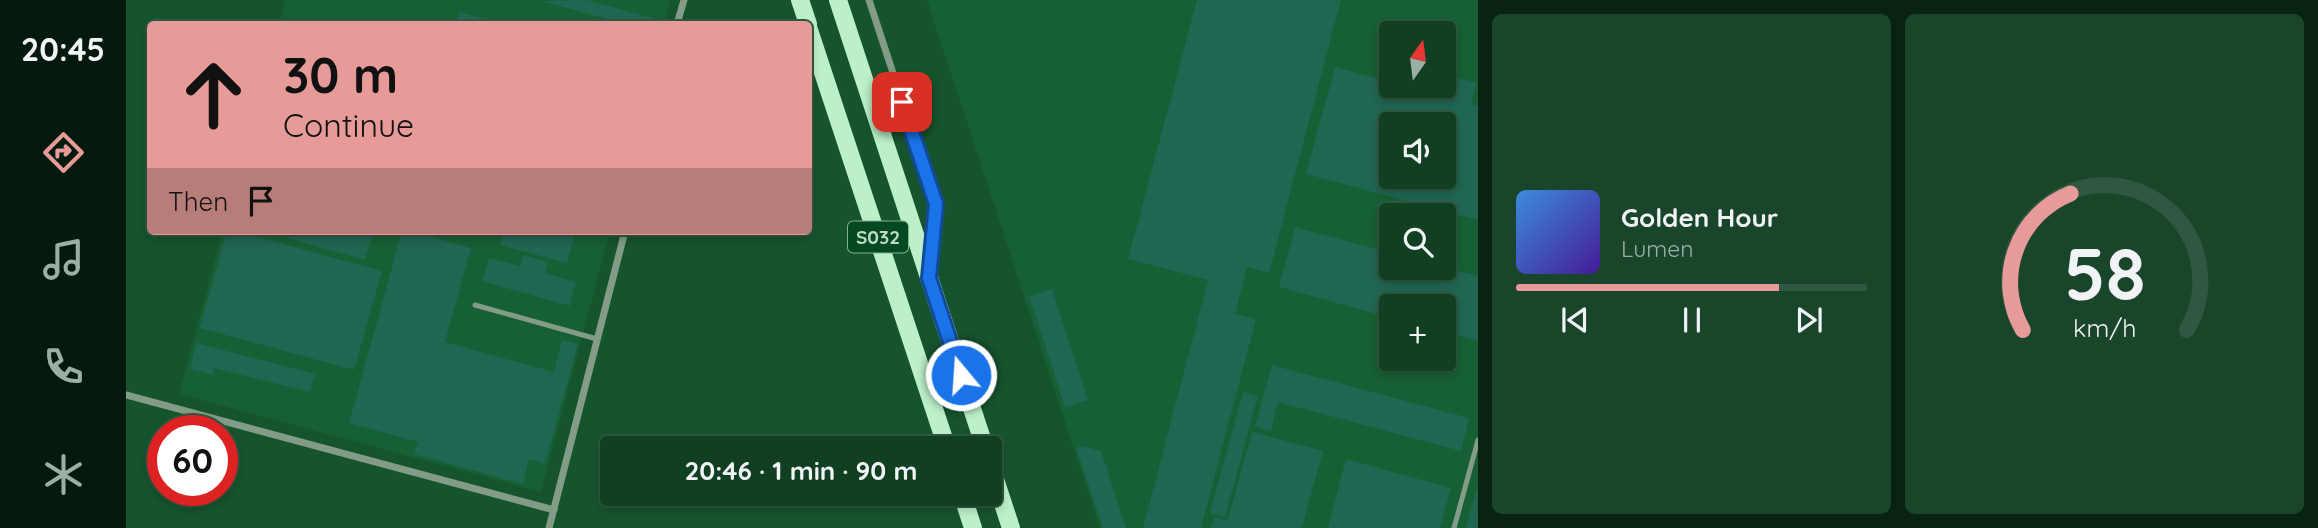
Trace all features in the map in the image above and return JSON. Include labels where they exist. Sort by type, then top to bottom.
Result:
[{"type":"main road","name":"S032","points":[[800,0],[806,21]]},
{"type":"main road","name":"S032","points":[[838,0],[981,436]]},
{"type":"main road","name":"S032","points":[[812,38],[943,436]]},
{"type":"main road","points":[[1002,501],[1011,528]]},
{"type":"main road","points":[[966,506],[973,528]]},
{"type":"street","points":[[678,21],[684,0]]},
{"type":"street","points":[[869,0],[936,204],[929,278]]},
{"type":"street","points":[[549,528],[624,235]]},
{"type":"street","points":[[126,395],[554,510]]},
{"type":"lane","points":[[475,305],[597,338]]},
{"type":"lane","points":[[1454,528],[1478,440]]},
{"type":"shaded area","points":[[285,0],[670,0],[665,21],[280,21]]},
{"type":"shaded area","points":[[927,0],[1478,0],[1478,528],[1100,528]]},
{"type":"shaded area","points":[[222,235],[609,235],[541,492],[179,394]]},
{"type":"building","points":[[587,0],[660,20],[615,21],[541,1]]},
{"type":"building","points":[[1197,0],[1341,0],[1269,273],[1247,267],[1235,314],[1256,319],[1201,528],[1143,528],[1208,280],[1128,259]]},
{"type":"building","points":[[460,12],[493,21],[457,21]]},
{"type":"building","points":[[1335,67],[1379,79],[1379,98],[1456,98],[1456,77],[1477,83],[1471,104],[1478,106],[1478,220],[1456,214],[1456,203],[1414,203],[1306,174]]},
{"type":"building","points":[[1295,227],[1379,250],[1379,280],[1456,280],[1456,270],[1478,276],[1478,341],[1456,335],[1456,294],[1379,294],[1379,315],[1279,287]]},
{"type":"building","points":[[226,235],[251,235],[382,271],[354,370],[200,328]]},
{"type":"building","points":[[276,235],[372,235],[365,260]]},
{"type":"building","points":[[401,235],[424,235],[471,248],[445,342],[554,372],[562,340],[578,344],[545,464],[529,459],[523,484],[414,454],[418,442],[349,423]]},
{"type":"building","points":[[503,235],[575,235],[567,263],[500,245]]},
{"type":"building","points":[[523,255],[548,262],[545,273],[576,282],[570,306],[482,281],[489,258],[520,266]]},
{"type":"building","points":[[1052,289],[1088,400],[1065,407],[1029,296]]},
{"type":"building","points":[[196,343],[315,374],[310,392],[214,368],[213,375],[190,369]]},
{"type":"building","points":[[1272,365],[1469,418],[1461,451],[1278,402],[1271,431],[1255,426]]},
{"type":"building","points":[[1243,392],[1258,396],[1225,517],[1210,513]]},
{"type":"building","points":[[1252,432],[1323,451],[1302,528],[1211,528],[1214,517],[1228,520]]},
{"type":"building","points":[[1083,446],[1101,451],[1126,528],[1103,528],[1076,448]]},
{"type":"building","points":[[1346,459],[1451,488],[1440,528],[1328,528]]},
{"type":"building","points":[[1477,487],[1478,528],[1466,528]]},
{"type":"route","points":[[902,102],[936,204],[929,278],[961,375]]}]
